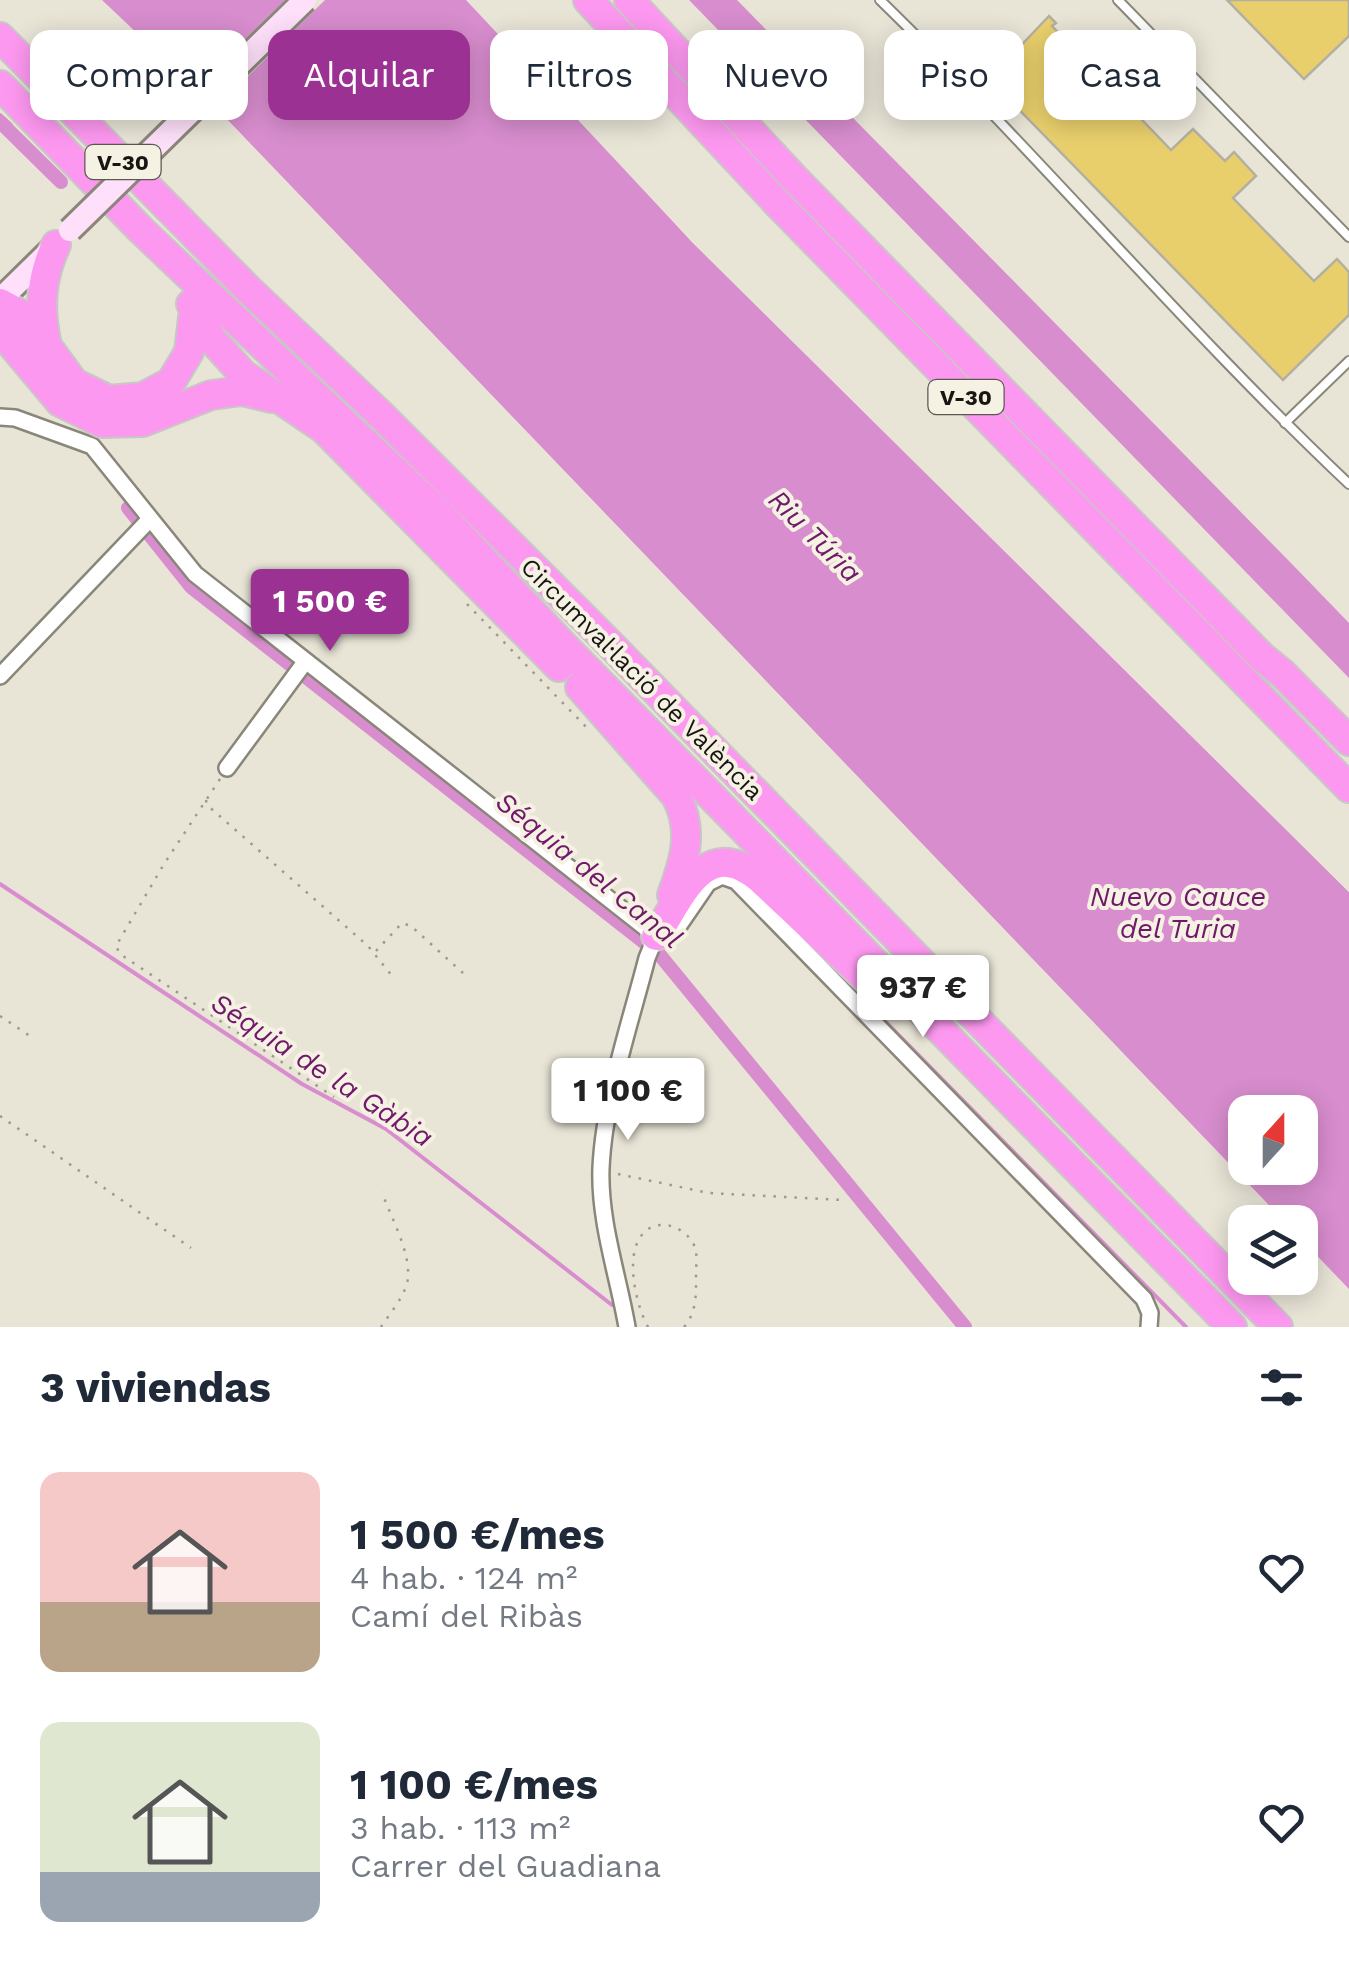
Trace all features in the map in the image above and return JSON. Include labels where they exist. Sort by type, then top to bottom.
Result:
[{"type":"highway","name":"V-30","points":[[588,0],[779,205],[1349,788]]},
{"type":"highway","name":"V-30","points":[[628,0],[794,179],[1349,741]]},
{"type":"highway","name":"Circumval·lació de València","points":[[0,37],[246,287],[382,416],[607,641],[1278,1327]]},
{"type":"highway","name":"Circumval·lació de València","points":[[0,85],[140,229],[439,514],[1232,1327]]},
{"type":"highway","points":[[140,229],[214,342],[243,374],[324,429],[1218,1327]]},
{"type":"highway","points":[[47,347],[40,309],[46,266],[63,237]]},
{"type":"highway","points":[[0,301],[26,317],[74,384],[108,400],[143,397],[171,382],[189,352],[194,310]]},
{"type":"highway","points":[[0,316],[6,345],[60,402],[102,423],[143,422],[211,395],[242,391],[287,402]]},
{"type":"highway","points":[[522,559],[695,771],[802,886]]},
{"type":"highway","points":[[1262,657],[1276,682],[1349,757]]},
{"type":"highway","points":[[580,687],[676,796],[684,812],[687,845],[652,947]]},
{"type":"highway","points":[[652,947],[694,878],[712,864],[738,863],[759,878],[934,1043]]},
{"type":"street","points":[[0,301],[304,0]]},
{"type":"street","points":[[0,417],[16,418],[92,446],[143,524],[299,669],[652,947]]},
{"type":"street","points":[[0,676],[143,524]]},
{"type":"street","points":[[228,768],[299,669]]},
{"type":"street","points":[[626,1327],[606,1225],[601,1171],[612,1101],[652,947],[672,934],[708,883],[722,876],[736,881],[1144,1299],[1150,1320]]},
{"type":"lane","points":[[880,0],[1285,423],[1349,484]]},
{"type":"lane","points":[[1118,0],[1349,236]]},
{"type":"lane","points":[[1285,423],[1349,360]]},
{"type":"path","points":[[456,594],[596,736]]},
{"type":"path","points":[[228,768],[116,946],[120,954],[334,1098]]},
{"type":"path","points":[[206,798],[206,805],[374,953],[394,976]]},
{"type":"path","points":[[374,953],[402,923],[463,973]]},
{"type":"path","points":[[0,1016],[30,1036]]},
{"type":"path","points":[[0,1116],[191,1248]]},
{"type":"path","points":[[601,1171],[709,1193],[843,1200]]},
{"type":"path","points":[[381,1327],[408,1277],[382,1192]]},
{"type":"path","points":[[648,1327],[635,1286],[635,1250],[647,1230],[658,1225],[686,1233],[696,1250],[696,1297],[692,1319],[684,1327]]},
{"type":"water","name":"Nuevo Cauce del Turia","points":[[102,0],[471,0],[498,30],[490,30],[490,120],[581,120],[692,242],[1349,892],[1349,1289],[1318,1257],[1318,1205],[1269,1205],[1249,1185],[1318,1185],[1318,1095],[1228,1095],[1228,1163],[228,120],[248,120],[248,30],[134,30]]},
{"type":"water","points":[[689,0],[737,0],[767,30],[718,30]]},
{"type":"water","points":[[806,120],[855,120],[1289,561],[1349,623],[1349,678]]},
{"type":"pier","points":[[285,0],[325,0],[295,30],[268,30],[268,56],[248,76],[248,36]]},
{"type":"pier","points":[[466,0],[478,0],[505,30],[494,30]]},
{"type":"pier","points":[[221,120],[228,120],[1228,1163],[1228,1170]]},
{"type":"pier","points":[[578,120],[587,120],[696,239],[1255,790],[1349,885],[1349,892],[692,242]]},
{"type":"pier","points":[[1243,1185],[1249,1185],[1269,1205],[1262,1205]]},
{"type":"building","points":[[1227,0],[1349,0],[1349,36],[1304,79]]},
{"type":"building","points":[[1049,16],[1056,23],[1052,26],[1056,30],[1044,30],[1044,120],[1142,120],[1171,150],[1193,129],[1225,161],[1234,152],[1256,176],[1233,198],[1314,281],[1337,259],[1349,272],[1349,315],[1283,380],[1024,115],[1024,42]]},
{"type":"waterway","points":[[0,115],[11,125]]},
{"type":"waterway","points":[[0,122],[61,182]]},
{"type":"waterway","name":"Séquia del Canal","points":[[128,508],[191,587],[659,954],[965,1327]]},
{"type":"waterway","name":"Séquia de la Gàbia","points":[[0,884],[302,1084],[386,1129],[612,1305]]},
{"type":"waterway","points":[[875,1011],[1186,1327]]},
{"type":"water label","name":"Riu Túria","points":[[815,536]]}]
